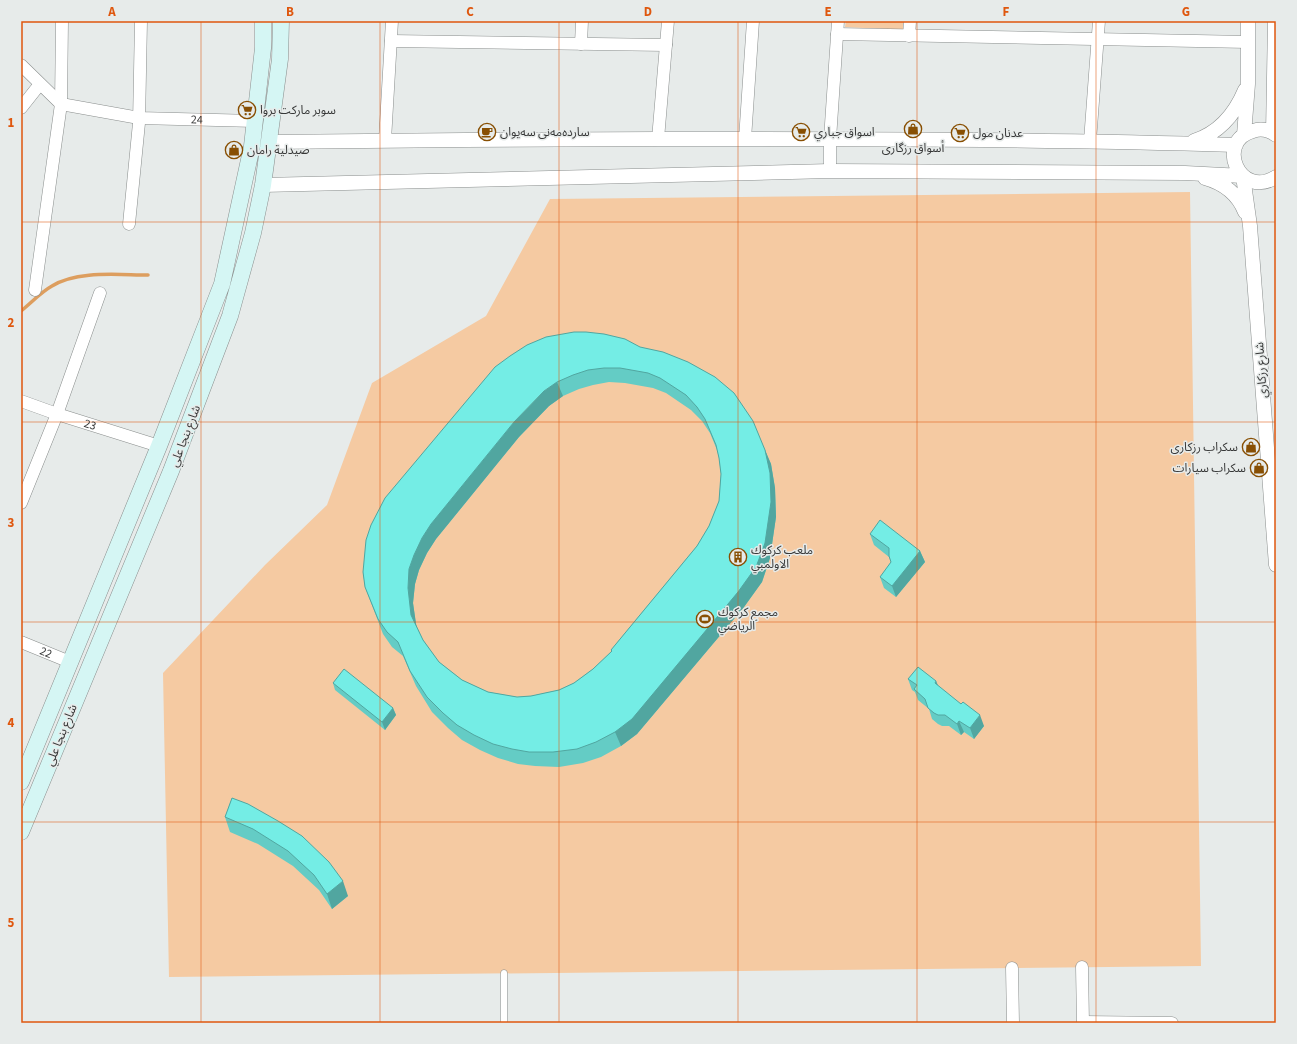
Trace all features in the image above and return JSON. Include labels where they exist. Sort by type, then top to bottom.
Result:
[{"type":"main road","name":"شارع بنجا علي","points":[[21,782],[159,446],[222,284],[252,146],[263,48],[263,21]]},
{"type":"main road","name":"شارع بنجا علي","points":[[21,832],[171,471],[230,316],[253,233],[263,185],[280,59],[281,21]]},
{"type":"main road","points":[[179,394],[198,401]]},
{"type":"street","points":[[35,290],[61,104],[62,21]]},
{"type":"street","points":[[129,224],[139,118],[141,21]]},
{"type":"street","points":[[385,140],[392,21]]},
{"type":"street","points":[[581,44],[582,21]]},
{"type":"street","points":[[658,139],[668,21]]},
{"type":"street","points":[[745,139],[753,21]]},
{"type":"street","points":[[830,171],[830,139],[838,21]]},
{"type":"street","points":[[909,36],[910,21]]},
{"type":"street","points":[[1090,140],[1099,21]]},
{"type":"street","points":[[1248,21],[1248,84],[1240,140],[1233,156],[1234,162],[1239,172],[1254,182],[1266,182],[1276,177]]},
{"type":"street","points":[[269,142],[385,140],[830,139],[1090,140],[1186,143],[1240,140],[1253,130],[1274,134],[1275,21]]},
{"type":"street","points":[[837,34],[1248,42]]},
{"type":"street","points":[[391,41],[666,45]]},
{"type":"street","points":[[21,65],[61,104]]},
{"type":"street","points":[[21,108],[40,84]]},
{"type":"street","points":[[1186,143],[1210,134],[1223,124],[1236,108],[1248,84]]},
{"type":"street","name":"24","points":[[61,104],[139,118],[255,121]]},
{"type":"street","points":[[263,185],[830,171],[1185,173],[1243,176]]},
{"type":"street","points":[[1185,173],[1212,180],[1227,188],[1244,209],[1250,226]]},
{"type":"street","name":"شارع رزكاري","points":[[1243,176],[1250,226],[1276,565]]},
{"type":"street","points":[[21,502],[57,414],[100,293]]},
{"type":"street","name":"23","points":[[21,401],[159,446]]},
{"type":"street","name":"22","points":[[21,642],[70,662]]},
{"type":"street","points":[[1082,967],[1083,1022],[1172,1023]]},
{"type":"street","points":[[1012,968],[1013,1023]]},
{"type":"lane","points":[[504,973],[504,1023]]},
{"type":"shaded area","points":[[846,21],[903,21],[903,30],[845,27]]},
{"type":"shaded area","name":"مجمع كركوك الرياضي","points":[[1190,192],[1201,966],[169,977],[163,673],[265,565],[327,505],[372,383],[486,316],[550,199]]},
{"type":"building","name":"ملعب كركوك الاولمبي","points":[[574,332],[604,334],[625,339],[640,347],[663,352],[688,362],[715,377],[734,393],[753,421],[765,450],[770,473],[771,502],[765,543],[756,567],[738,592],[632,719],[615,732],[596,742],[577,749],[553,752],[529,752],[493,744],[474,735],[457,725],[427,697],[410,671],[398,642],[387,632],[378,619],[365,587],[363,572],[366,540],[371,525],[385,498],[495,367],[527,345],[546,337]],"holes":[[[620,368],[648,373],[660,378],[686,395],[705,419],[716,445],[721,474],[719,501],[709,526],[697,546],[611,650],[612,651],[593,669],[574,683],[559,690],[531,696],[517,697],[488,692],[462,680],[439,662],[423,640],[411,615],[408,588],[409,569],[414,555],[431,524],[514,422],[544,391],[557,382],[588,370]]]},
{"type":"building","points":[[880,520],[920,551],[892,586],[880,577],[891,562],[889,548],[870,534]]},
{"type":"building","points":[[918,667],[961,704],[963,702],[980,715],[970,728],[959,721],[957,724],[945,715],[938,715],[928,708],[925,699],[914,689],[917,685],[908,679]]},
{"type":"building","points":[[344,669],[393,708],[382,722],[333,683]]},
{"type":"building","points":[[232,798],[248,804],[302,836],[329,862],[343,881],[327,894],[314,875],[288,851],[253,829],[225,817]]},
{"type":"waterway","points":[[21,311],[48,288],[62,281],[86,275],[98,274],[148,275]]},
{"type":"place","name":"سوبر ماركت بروا","points":[[247,110]]},
{"type":"place","name":"أسواق رزگارى","points":[[913,129]]},
{"type":"place","name":"ساردەمەنی سەیوان","points":[[487,132]]},
{"type":"place","name":"اسواق جباري","points":[[801,132]]},
{"type":"place","name":"عدنان مول","points":[[960,133]]},
{"type":"place","name":"صيدلية رامان","points":[[234,150]]},
{"type":"place","name":"سكراب رزكارى","points":[[1251,447]]},
{"type":"place","name":"سكراب سيارات","points":[[1259,468]]},
{"type":"place","name":"ملعب كركوك الاولمبي","points":[[738,557]]},
{"type":"place","name":"مجمع كركوك الرياضي","points":[[705,619]]}]
